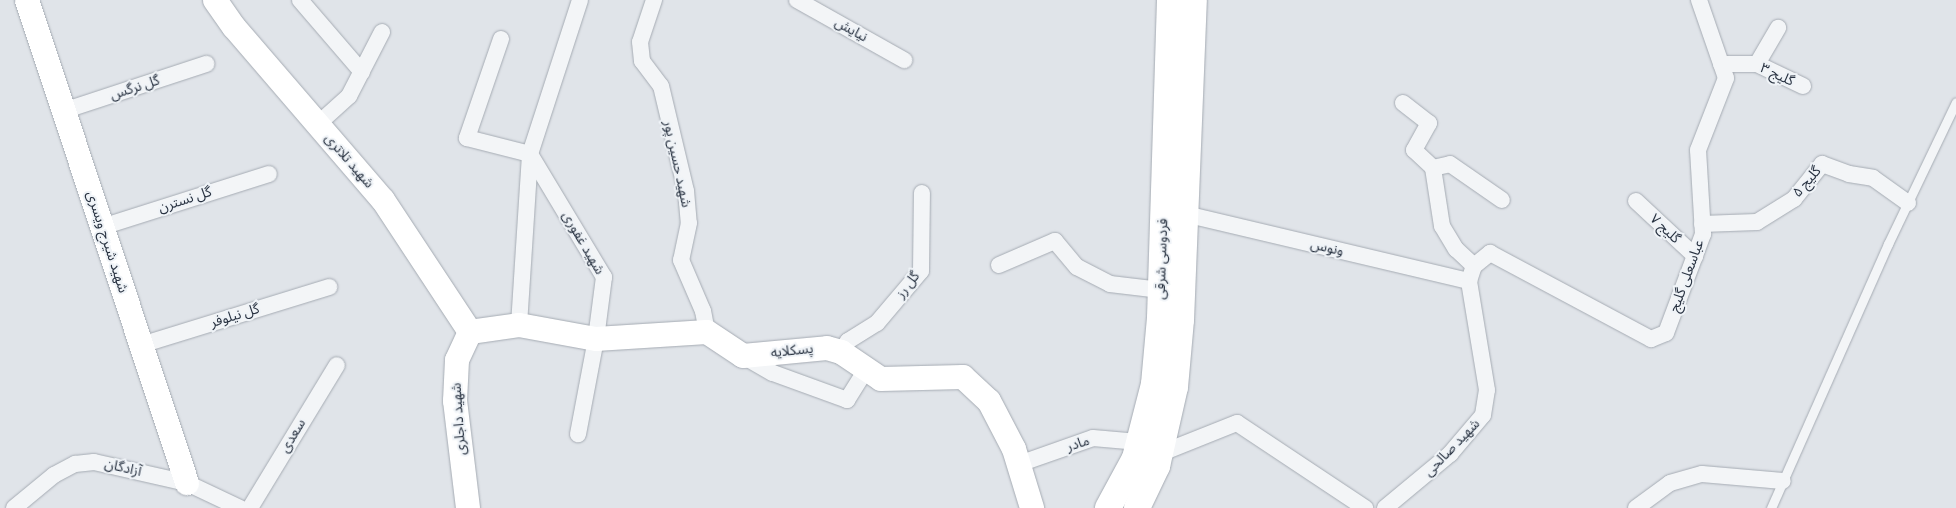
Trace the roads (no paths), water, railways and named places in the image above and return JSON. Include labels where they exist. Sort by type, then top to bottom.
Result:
[{"type":"main road","name":"فردوسی شرقی","points":[[1137,508],[1149,448],[1161,290],[1170,0]]},
{"type":"main road","name":"فردوسی شرقی","points":[[1108,508],[1135,458],[1149,448],[1175,387],[1181,320],[1194,0]]},
{"type":"street","name":"شهید شیرج ویسری","points":[[27,0],[187,483]]},
{"type":"street","name":"شهید تلاتری","points":[[215,0],[234,27],[383,200],[470,332]]},
{"type":"street","points":[[300,0],[362,72]]},
{"type":"street","points":[[519,325],[530,154],[580,0]]},
{"type":"street","name":"شهید حسین پور","points":[[654,0],[640,42],[642,61],[661,86],[675,155],[686,191],[689,224],[681,260],[703,311],[707,332]]},
{"type":"street","name":"نیایش","points":[[797,0],[904,60]]},
{"type":"street","name":"عباسعلی گلیج","points":[[1472,273],[1490,253],[1651,339],[1666,333],[1703,234],[1698,150],[1726,78],[1698,0]]},
{"type":"street","points":[[1757,64],[1778,28]]},
{"type":"street","points":[[318,124],[349,96],[382,32]]},
{"type":"street","points":[[501,39],[467,138],[530,154]]},
{"type":"street","name":"گل نرگس","points":[[63,111],[206,64]]},
{"type":"street","name":"گلیج ۳","points":[[1721,64],[1757,64],[1803,86]]},
{"type":"street","points":[[1403,103],[1429,123],[1414,150],[1433,168],[1442,226],[1472,273]]},
{"type":"street","name":"شهید غفوری","points":[[530,154],[604,277],[596,339],[578,434]]},
{"type":"street","points":[[1433,168],[1450,164],[1502,200]]},
{"type":"street","name":"گلیج ۵","points":[[1702,224],[1757,222],[1794,199],[1822,164],[1849,174],[1874,178],[1908,202]]},
{"type":"street","name":"گل نسترن","points":[[102,227],[269,174]]},
{"type":"street","name":"گل رز","points":[[841,352],[848,341],[877,323],[921,271],[922,193]]},
{"type":"street","name":"گلیج ۷","points":[[1636,201],[1695,256]]},
{"type":"street","name":"ونوس","points":[[1185,214],[1472,273]]},
{"type":"street","points":[[999,265],[1055,240],[1077,267],[1110,284],[1161,290]]},
{"type":"street","name":"شهید صالحی","points":[[1385,508],[1450,454],[1483,415],[1487,390],[1472,273]]},
{"type":"street","name":"گل نیلوفر","points":[[141,345],[329,287]]},
{"type":"street","points":[[470,332],[519,325],[596,339],[707,332],[773,373],[847,400],[866,369]]},
{"type":"street","name":"شهید داجلری","points":[[468,508],[455,401],[457,360],[470,332]]},
{"type":"street","name":"پسکلایه","points":[[743,356],[806,348],[841,352],[881,379],[963,377],[989,401],[1019,464],[1032,508]]},
{"type":"street","name":"سعدی","points":[[250,508],[336,365]]},
{"type":"street","points":[[1149,448],[1237,423],[1365,508]]},
{"type":"street","name":"مادر","points":[[1019,464],[1093,438],[1149,448]]},
{"type":"street","name":"آزادگان","points":[[14,508],[54,475],[75,464],[94,462],[187,483],[240,508]]},
{"type":"street","points":[[1636,508],[1670,483],[1702,474],[1783,481]]},
{"type":"lane","points":[[1771,508],[1908,202],[1956,102]]}]
